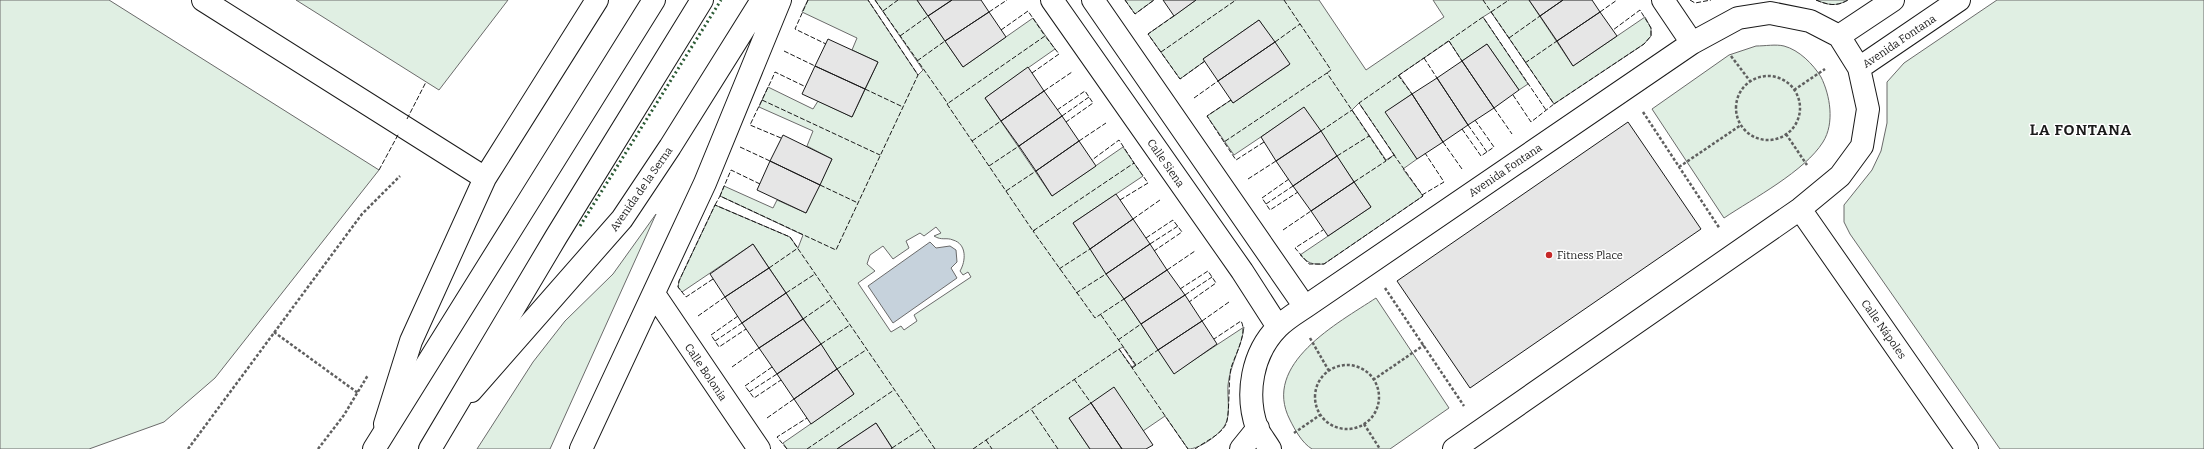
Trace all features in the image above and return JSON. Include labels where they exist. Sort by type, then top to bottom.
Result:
[{"type":"street","points":[[203,0],[485,178]]},
{"type":"street","points":[[378,443],[411,341],[485,178],[597,0]]},
{"type":"street","points":[[378,443],[654,0]]},
{"type":"street","name":"Avenida de la Serna","points":[[430,449],[556,237],[702,0]]},
{"type":"street","name":"Avenida de la Serna","points":[[449,415],[622,219],[670,147],[762,0]]},
{"type":"street","points":[[581,449],[705,183],[780,0]]},
{"type":"street","name":"Calle Siena","points":[[1052,0],[1242,271],[1278,327]]},
{"type":"street","points":[[1093,0],[1305,307]]},
{"type":"street","points":[[1663,0],[1692,43]]},
{"type":"street","points":[[1839,36],[1893,0]]},
{"type":"street","name":"Avenida Fontana","points":[[1859,68],[1959,0]]},
{"type":"street","name":"Avenida Fontana","points":[[1270,449],[1258,428],[1252,397],[1252,378],[1260,351],[1278,327],[1305,307],[1692,43],[1738,18],[1770,13],[1810,21],[1839,36],[1859,68],[1868,109],[1862,146],[1840,176],[1800,210],[1454,449]]},
{"type":"street","name":"Calle Nápoles","points":[[1800,210],[1968,449]]},
{"type":"street","name":"Calle Bolonia","points":[[654,294],[759,449]]},
{"type":"street","points":[[1241,449],[1258,428]]},
{"type":"path","points":[[1728,53],[1750,81]]},
{"type":"path","points":[[1794,90],[1826,68]]},
{"type":"path","points":[[1768,76],[1787,83],[1794,90],[1798,99],[1798,118],[1786,134],[1777,138],[1757,138],[1741,126],[1736,107],[1738,97],[1750,81],[1768,76]]},
{"type":"path","points":[[1639,106],[1720,230]]},
{"type":"path","points":[[1679,167],[1741,126]]},
{"type":"path","points":[[1786,134],[1810,168]]},
{"type":"path","points":[[188,449],[362,214],[400,176]]},
{"type":"path","points":[[1383,284],[1464,406]]},
{"type":"path","points":[[274,332],[358,393]]},
{"type":"path","points":[[1308,334],[1329,371]]},
{"type":"path","points":[[1374,380],[1424,345]]},
{"type":"path","points":[[1348,365],[1362,370],[1374,380],[1378,388],[1377,408],[1364,424],[1355,428],[1336,427],[1327,422],[1320,415],[1316,406],[1317,386],[1329,371],[1348,365]]},
{"type":"path","points":[[1288,437],[1320,415]]},
{"type":"path","points":[[1364,424],[1380,449]]},
{"type":"green space","points":[[0,0],[109,0],[379,170],[215,378],[164,422],[89,449],[0,449]]},
{"type":"green space","points":[[296,0],[508,0],[439,90]]},
{"type":"green space","points":[[808,0],[868,0],[918,75],[923,70],[875,0],[917,0],[963,67],[1033,18],[1055,49],[985,98],[1052,196],[1123,147],[1143,176],[1073,223],[1174,373],[1244,327],[1229,378],[1227,421],[1218,433],[1209,441],[1198,447],[1188,449],[1165,416],[1143,431],[1069,418],[1090,449],[893,449],[876,423],[837,449],[787,449],[783,443],[854,394],[753,244],[682,292],[678,287],[679,281],[715,205],[790,237],[798,248],[803,235],[720,196],[724,186],[773,208],[777,200],[806,213],[832,159],[807,146],[813,131],[759,107],[768,87],[813,109],[818,101],[852,117],[878,62],[852,50],[857,38],[802,12]],"holes":[[[936,227],[941,233],[934,236],[953,240],[961,245],[964,258],[960,271],[963,275],[968,272],[971,277],[914,315],[917,321],[904,330],[901,326],[891,332],[858,283],[875,271],[867,264],[870,255],[883,246],[893,259],[909,248],[906,241],[920,233],[924,236]],[[1123,347],[1135,365],[1132,367],[1119,349]]]},
{"type":"green space","points":[[1125,0],[1154,0],[1135,14]]},
{"type":"green space","points":[[1196,0],[1319,0],[1366,70],[1444,17],[1433,0],[1529,0],[1573,66],[1645,17],[1651,28],[1651,36],[1644,44],[1554,104],[1491,12],[1483,17],[1528,84],[1519,90],[1487,44],[1462,61],[1449,41],[1399,75],[1412,94],[1386,112],[1417,159],[1403,169],[1423,196],[1324,264],[1310,263],[1300,255],[1371,207],[1304,108],[1234,155],[1207,116],[1231,100],[1233,103],[1289,65],[1259,20],[1203,59],[1205,61],[1180,79],[1148,34]],"holes":[[[1359,103],[1394,155],[1386,160],[1352,110]]]},
{"type":"green space","points":[[1816,0],[1848,0],[1840,4],[1832,4]]},
{"type":"green space","points":[[1997,0],[2204,0],[2204,449],[2000,449],[1850,234],[1844,222],[1844,205],[1872,170],[1881,151],[1887,123],[1887,82],[1904,63]]},
{"type":"green space","points":[[1774,45],[1790,48],[1800,54],[1814,67],[1821,77],[1827,92],[1830,109],[1829,126],[1823,142],[1815,153],[1792,174],[1724,218],[1652,109],[1729,55],[1756,46]]},
{"type":"green space","points":[[656,214],[550,449],[477,449],[533,362],[565,321],[613,274]]},
{"type":"green space","points":[[1376,298],[1449,408],[1390,449],[1312,449],[1302,440],[1290,420],[1284,400],[1286,381],[1294,363],[1308,347],[1342,320]]},
{"type":"shaded area","points":[[930,242],[936,248],[950,246],[956,250],[957,262],[951,268],[957,278],[893,323],[868,286]]},
{"type":"building","points":[[917,0],[952,0],[928,16]]},
{"type":"building","points":[[952,0],[981,0],[989,12],[945,41],[928,16]]},
{"type":"building","points":[[1163,0],[1196,0],[1174,16]]},
{"type":"building","points":[[1529,0],[1563,0],[1540,16]]},
{"type":"building","points":[[1563,0],[1592,0],[1600,12],[1557,41],[1540,16]]},
{"type":"building","points":[[989,12],[1006,37],[963,67],[945,41]]},
{"type":"building","points":[[1600,12],[1617,36],[1573,66],[1557,41]]},
{"type":"building","points":[[1259,20],[1275,42],[1218,81],[1203,59]]},
{"type":"building","points":[[828,39],[878,62],[865,89],[815,66]]},
{"type":"building","points":[[1275,42],[1290,64],[1233,103],[1218,81]]},
{"type":"building","points":[[1487,44],[1519,90],[1494,108],[1462,61]]},
{"type":"building","points":[[1462,61],[1494,108],[1468,125],[1437,78]]},
{"type":"building","points":[[815,66],[865,89],[852,117],[802,94]]},
{"type":"building","points":[[1028,67],[1044,91],[1001,121],[985,98]]},
{"type":"building","points":[[1437,78],[1468,125],[1443,142],[1412,94]]},
{"type":"building","points":[[1044,91],[1062,116],[1019,146],[1001,121]]},
{"type":"building","points":[[1412,94],[1443,142],[1417,159],[1385,112]]},
{"type":"building","points":[[1304,107],[1321,131],[1276,161],[1261,137]]},
{"type":"building","points":[[1062,116],[1079,141],[1036,171],[1019,146]]},
{"type":"building","name":"Fitness Place","points":[[1628,122],[1701,229],[1470,388],[1397,281]]},
{"type":"building","points":[[1321,131],[1337,156],[1293,186],[1276,161]]},
{"type":"building","points":[[783,135],[832,159],[820,185],[770,161]]},
{"type":"building","points":[[1079,141],[1096,166],[1052,196],[1036,171]]},
{"type":"building","points":[[1337,156],[1354,182],[1311,211],[1293,186]]},
{"type":"building","points":[[770,161],[820,185],[806,213],[757,190]]},
{"type":"building","points":[[1354,182],[1371,207],[1328,236],[1311,211]]},
{"type":"building","points":[[1116,194],[1133,219],[1090,249],[1073,223]]},
{"type":"building","points":[[1133,219],[1150,244],[1106,274],[1090,249]]},
{"type":"building","points":[[753,244],[769,268],[725,297],[710,274]]},
{"type":"building","points":[[1150,244],[1167,270],[1124,299],[1106,274]]},
{"type":"building","points":[[769,268],[786,293],[742,323],[725,297]]},
{"type":"building","points":[[1167,270],[1185,295],[1141,324],[1124,299]]},
{"type":"building","points":[[786,293],[803,319],[759,348],[742,323]]},
{"type":"building","points":[[1185,295],[1202,321],[1158,350],[1141,324]]},
{"type":"building","points":[[803,319],[821,344],[777,374],[759,348]]},
{"type":"building","points":[[1202,321],[1217,344],[1174,374],[1158,350]]},
{"type":"building","points":[[821,344],[837,369],[794,399],[777,374]]},
{"type":"building","points":[[837,369],[854,394],[811,424],[794,399]]},
{"type":"building","points":[[1114,387],[1153,445],[1146,449],[1122,449],[1091,403]]},
{"type":"building","points":[[1091,403],[1122,449],[1090,449],[1069,418]]},
{"type":"building","points":[[876,423],[892,448],[891,449],[837,449]]},
{"type":"hedge","points":[[580,226],[721,0]]},
{"type":"fence","points":[[808,0],[795,29],[826,44]]},
{"type":"fence","points":[[760,184],[731,170],[720,196],[836,250],[918,75],[868,0]]},
{"type":"fence","points":[[875,0],[948,104]]},
{"type":"fence","points":[[883,11],[898,0]]},
{"type":"fence","points":[[989,12],[1007,0]]},
{"type":"fence","points":[[1125,0],[1135,14],[1154,0]]},
{"type":"fence","points":[[1161,52],[1236,0]]},
{"type":"fence","points":[[1284,0],[1331,70],[1327,73]]},
{"type":"fence","points":[[1483,0],[1554,104],[1644,44],[1651,36],[1651,28],[1640,10],[1613,30]]},
{"type":"fence","points":[[1491,12],[1509,0]]},
{"type":"fence","points":[[1600,12],[1617,0]]},
{"type":"fence","points":[[1690,0],[1695,3],[1711,0]]},
{"type":"fence","points":[[1816,0],[1832,4],[1840,4],[1848,0]]},
{"type":"fence","points":[[1001,30],[1028,11],[1045,36]]},
{"type":"fence","points":[[900,36],[928,16]]},
{"type":"fence","points":[[1174,16],[1148,34],[1180,79],[1205,61]]},
{"type":"fence","points":[[1509,38],[1540,16]]},
{"type":"fence","points":[[1395,156],[1359,103],[1483,17],[1546,110]]},
{"type":"fence","points":[[1275,42],[1300,24]]},
{"type":"fence","points":[[1032,73],[1059,54],[1045,36],[947,104],[1033,231],[1134,163],[1119,140],[1092,160]]},
{"type":"fence","points":[[917,61],[945,41]]},
{"type":"fence","points":[[1449,41],[1462,61]]},
{"type":"fence","points":[[1525,63],[1557,41]]},
{"type":"fence","points":[[784,51],[815,66]]},
{"type":"fence","points":[[1424,58],[1437,78]]},
{"type":"fence","points":[[781,138],[750,125],[775,72],[806,87]]},
{"type":"fence","points":[[1044,91],[1072,72]]},
{"type":"fence","points":[[1264,142],[1236,160],[1224,142],[1327,73],[1386,161],[1394,155],[1423,196],[1324,264],[1309,264],[1295,248],[1323,230]]},
{"type":"fence","points":[[1398,75],[1412,94]]},
{"type":"fence","points":[[1194,98],[1218,81]]},
{"type":"fence","points":[[407,119],[426,82]]},
{"type":"fence","points":[[865,89],[903,107]]},
{"type":"fence","points":[[1057,110],[1085,91],[1093,103],[1066,122]]},
{"type":"fence","points":[[1513,95],[1531,122],[1554,104]]},
{"type":"fence","points":[[1062,116],[1089,97]]},
{"type":"fence","points":[[762,100],[880,155]]},
{"type":"fence","points":[[1224,142],[1207,116],[1231,100]]},
{"type":"fence","points":[[1494,108],[1512,134]]},
{"type":"fence","points":[[1321,131],[1352,110]]},
{"type":"fence","points":[[1462,129],[1481,156],[1494,147],[1475,120]]},
{"type":"fence","points":[[972,141],[1001,121]]},
{"type":"fence","points":[[1079,141],[1106,123]]},
{"type":"fence","points":[[1468,125],[1487,152]]},
{"type":"fence","points":[[379,170],[399,133]]},
{"type":"fence","points":[[1337,156],[1369,136]]},
{"type":"fence","points":[[1443,142],[1462,169]]},
{"type":"fence","points":[[989,166],[1019,146]]},
{"type":"fence","points":[[740,147],[770,161]]},
{"type":"fence","points":[[1422,195],[1444,182],[1425,153]]},
{"type":"fence","points":[[1248,179],[1276,161]]},
{"type":"fence","points":[[1354,182],[1386,161]]},
{"type":"fence","points":[[1120,200],[1148,183],[1134,163],[1133,164]]},
{"type":"fence","points":[[1006,191],[1036,171]]},
{"type":"fence","points":[[1289,179],[1262,198],[1270,210],[1298,192]]},
{"type":"fence","points":[[820,185],[858,203]]},
{"type":"fence","points":[[1266,204],[1293,186]]},
{"type":"fence","points":[[715,205],[720,196]]},
{"type":"fence","points":[[1133,219],[1160,200]]},
{"type":"fence","points":[[713,279],[686,297],[678,287],[679,281],[715,205],[790,237],[935,449]]},
{"type":"fence","points":[[1283,230],[1311,211]]},
{"type":"fence","points":[[1146,238],[1173,220],[1182,232],[1154,251]]},
{"type":"fence","points":[[1150,244],[1178,226]]},
{"type":"fence","points":[[1035,230],[1033,231],[1095,318],[1124,299]]},
{"type":"fence","points":[[769,268],[798,248]]},
{"type":"fence","points":[[1059,269],[1090,249]]},
{"type":"fence","points":[[1167,270],[1195,251]]},
{"type":"fence","points":[[1180,289],[1208,271],[1216,283],[1189,302]]},
{"type":"fence","points":[[786,293],[815,274]]},
{"type":"fence","points":[[1076,293],[1106,274]]},
{"type":"fence","points":[[1185,295],[1212,277]]},
{"type":"fence","points":[[698,316],[725,297]]},
{"type":"fence","points":[[803,319],[832,299]]},
{"type":"fence","points":[[1202,321],[1229,302]]},
{"type":"fence","points":[[1101,315],[1136,365]]},
{"type":"fence","points":[[738,316],[711,335],[719,347],[746,329]]},
{"type":"fence","points":[[1195,449],[1220,432],[1226,424],[1231,368],[1243,332],[1241,321],[1214,339]]},
{"type":"fence","points":[[715,341],[742,323]]},
{"type":"fence","points":[[1118,340],[1141,324]]},
{"type":"fence","points":[[821,344],[850,325]]},
{"type":"fence","points":[[732,367],[759,348]]},
{"type":"fence","points":[[1058,449],[1031,409],[1119,349],[1188,449]]},
{"type":"fence","points":[[837,369],[866,350]]},
{"type":"fence","points":[[1132,368],[1158,350]]},
{"type":"fence","points":[[772,367],[745,386],[754,398],[781,380]]},
{"type":"fence","points":[[749,392],[777,374]]},
{"type":"fence","points":[[1074,379],[1091,403]]},
{"type":"fence","points":[[807,449],[894,390]]},
{"type":"fence","points":[[767,418],[794,399]]},
{"type":"fence","points":[[973,449],[1031,409]]},
{"type":"fence","points":[[787,449],[777,437],[807,418]]},
{"type":"fence","points":[[892,448],[921,429]]},
{"type":"fence","points":[[986,440],[992,449]]},
{"type":"place","name":"Fitness Place","points":[[1549,255]]},
{"type":"district","name":"LA FONTANA","points":[[2081,130]]}]
